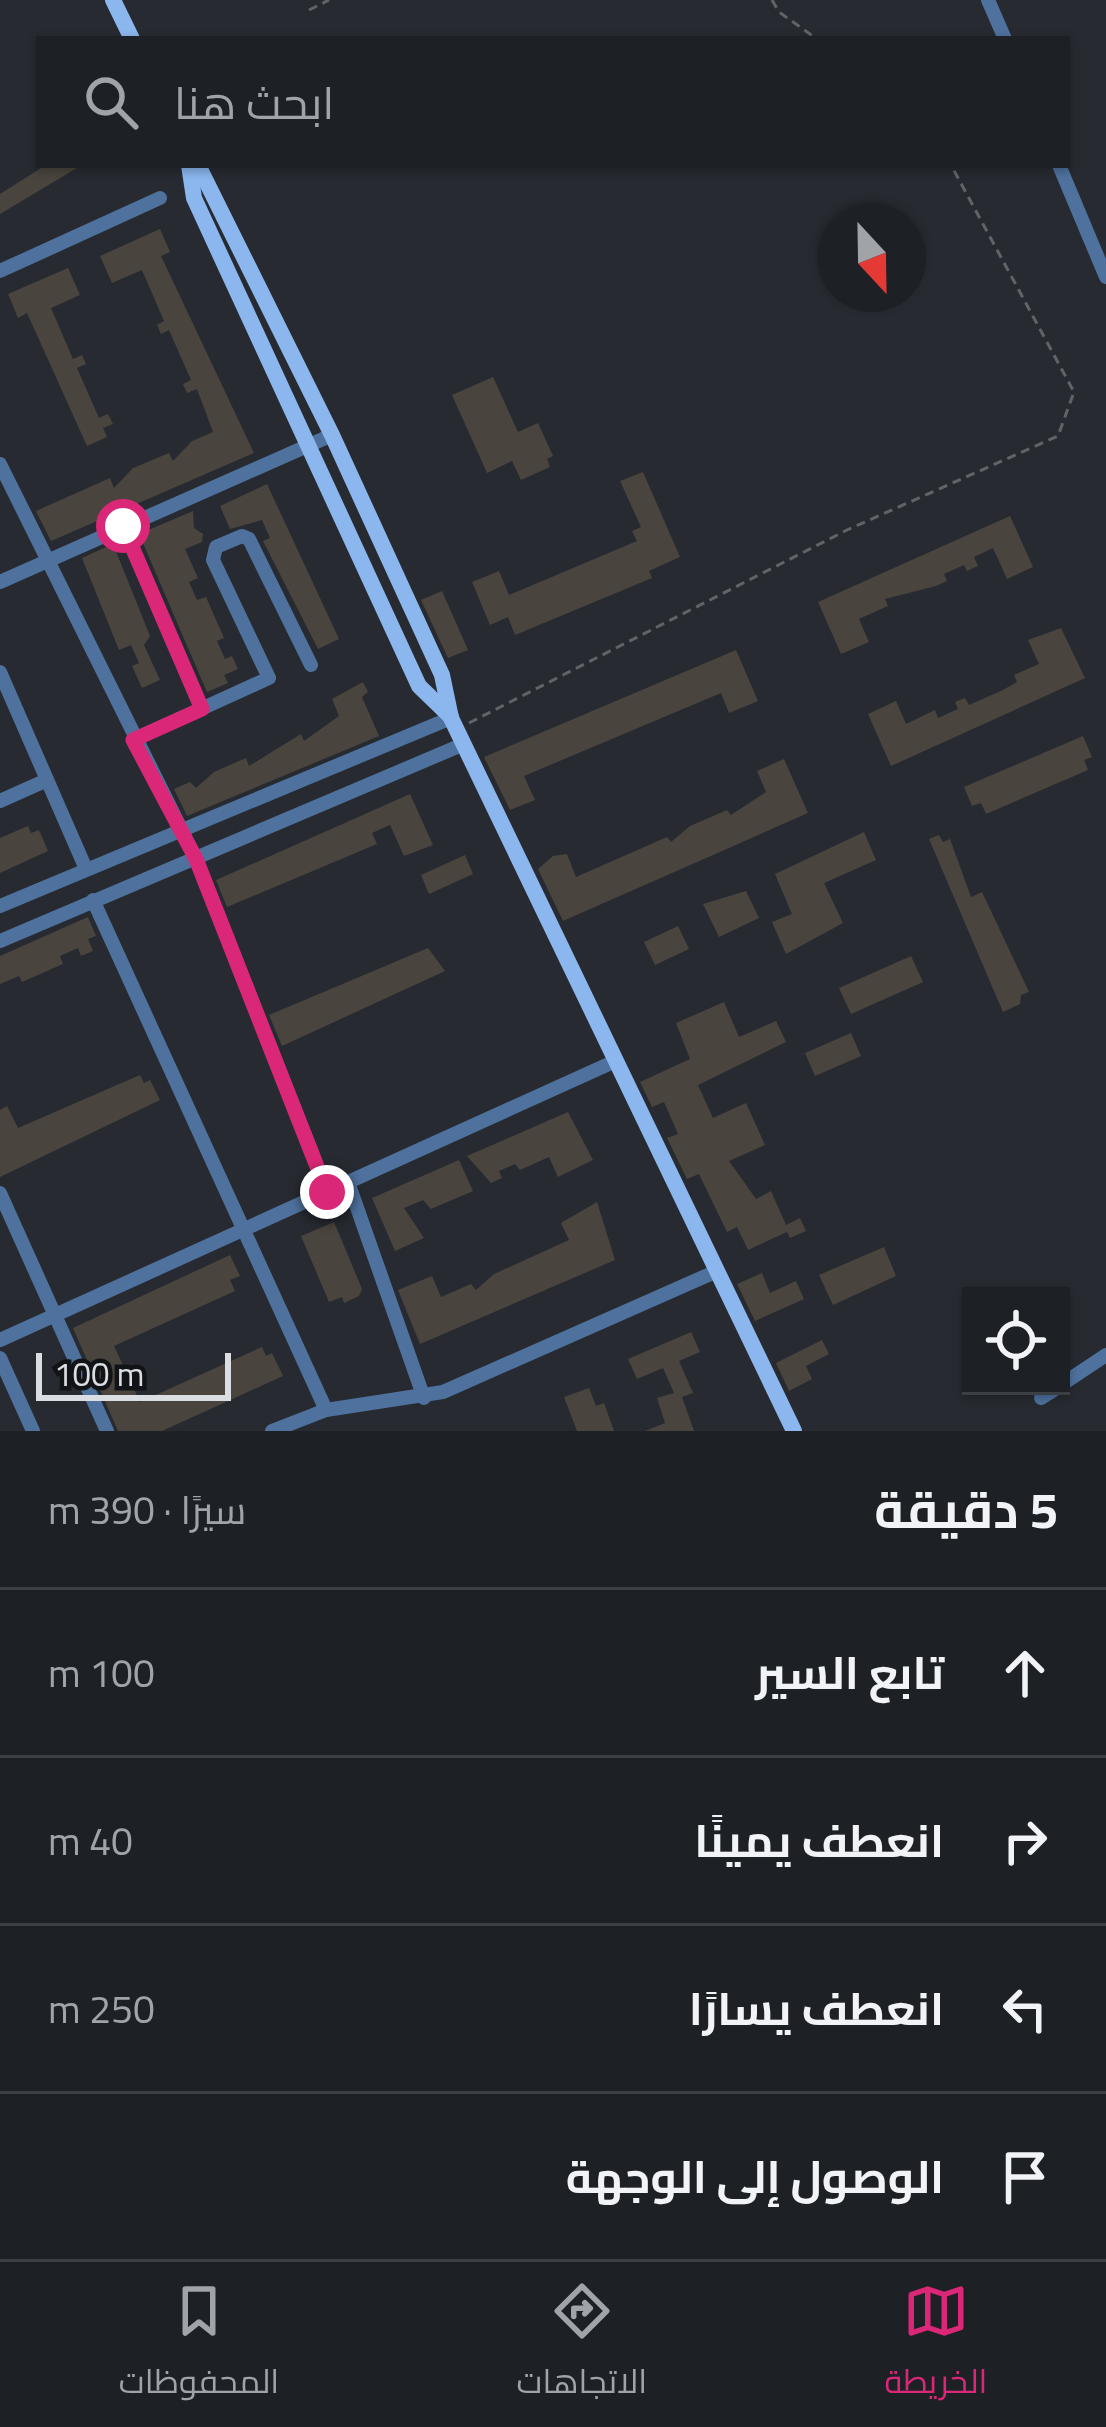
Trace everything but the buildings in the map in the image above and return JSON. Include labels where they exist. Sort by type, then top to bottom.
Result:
[{"type":"main road","points":[[113,0],[131,36]]},
{"type":"main road","points":[[189,168],[194,198],[419,686],[457,730]]},
{"type":"main road","points":[[199,168],[332,434],[442,674],[457,730],[613,1062],[794,1431]]},
{"type":"street","points":[[988,0],[1004,36]]},
{"type":"street","points":[[1059,168],[1106,277]]},
{"type":"street","points":[[0,271],[160,198]]},
{"type":"street","points":[[0,582],[332,434]]},
{"type":"street","points":[[0,464],[177,831],[196,859],[327,1192]]},
{"type":"street","points":[[123,526],[202,709]]},
{"type":"street","points":[[133,740],[269,678],[213,560],[217,547],[229,541],[249,539],[311,664]]},
{"type":"street","points":[[0,672],[86,869]]},
{"type":"street","points":[[0,906],[177,831],[457,730]]},
{"type":"street","points":[[0,941],[196,859],[457,730]]},
{"type":"street","points":[[0,801],[47,780]]},
{"type":"street","points":[[58,881],[70,909]]},
{"type":"street","points":[[93,900],[326,1410]]},
{"type":"street","points":[[0,1340],[613,1062]]},
{"type":"street","points":[[348,1182],[424,1398]]},
{"type":"street","points":[[0,1193],[107,1431]]},
{"type":"street","points":[[272,1431],[326,1410],[424,1398],[717,1271]]},
{"type":"street","points":[[1070,1379],[1106,1355]]},
{"type":"street","points":[[0,1358],[33,1431]]},
{"type":"street","points":[[1041,1398],[1046,1395]]},
{"type":"path","points":[[309,10],[329,0]]},
{"type":"path","points":[[772,0],[779,12],[813,36]]},
{"type":"path","points":[[457,730],[847,530],[1058,436],[1074,392],[953,168]]},
{"type":"route","points":[[123,526],[202,709],[133,740],[177,831],[196,859],[327,1192]]}]
